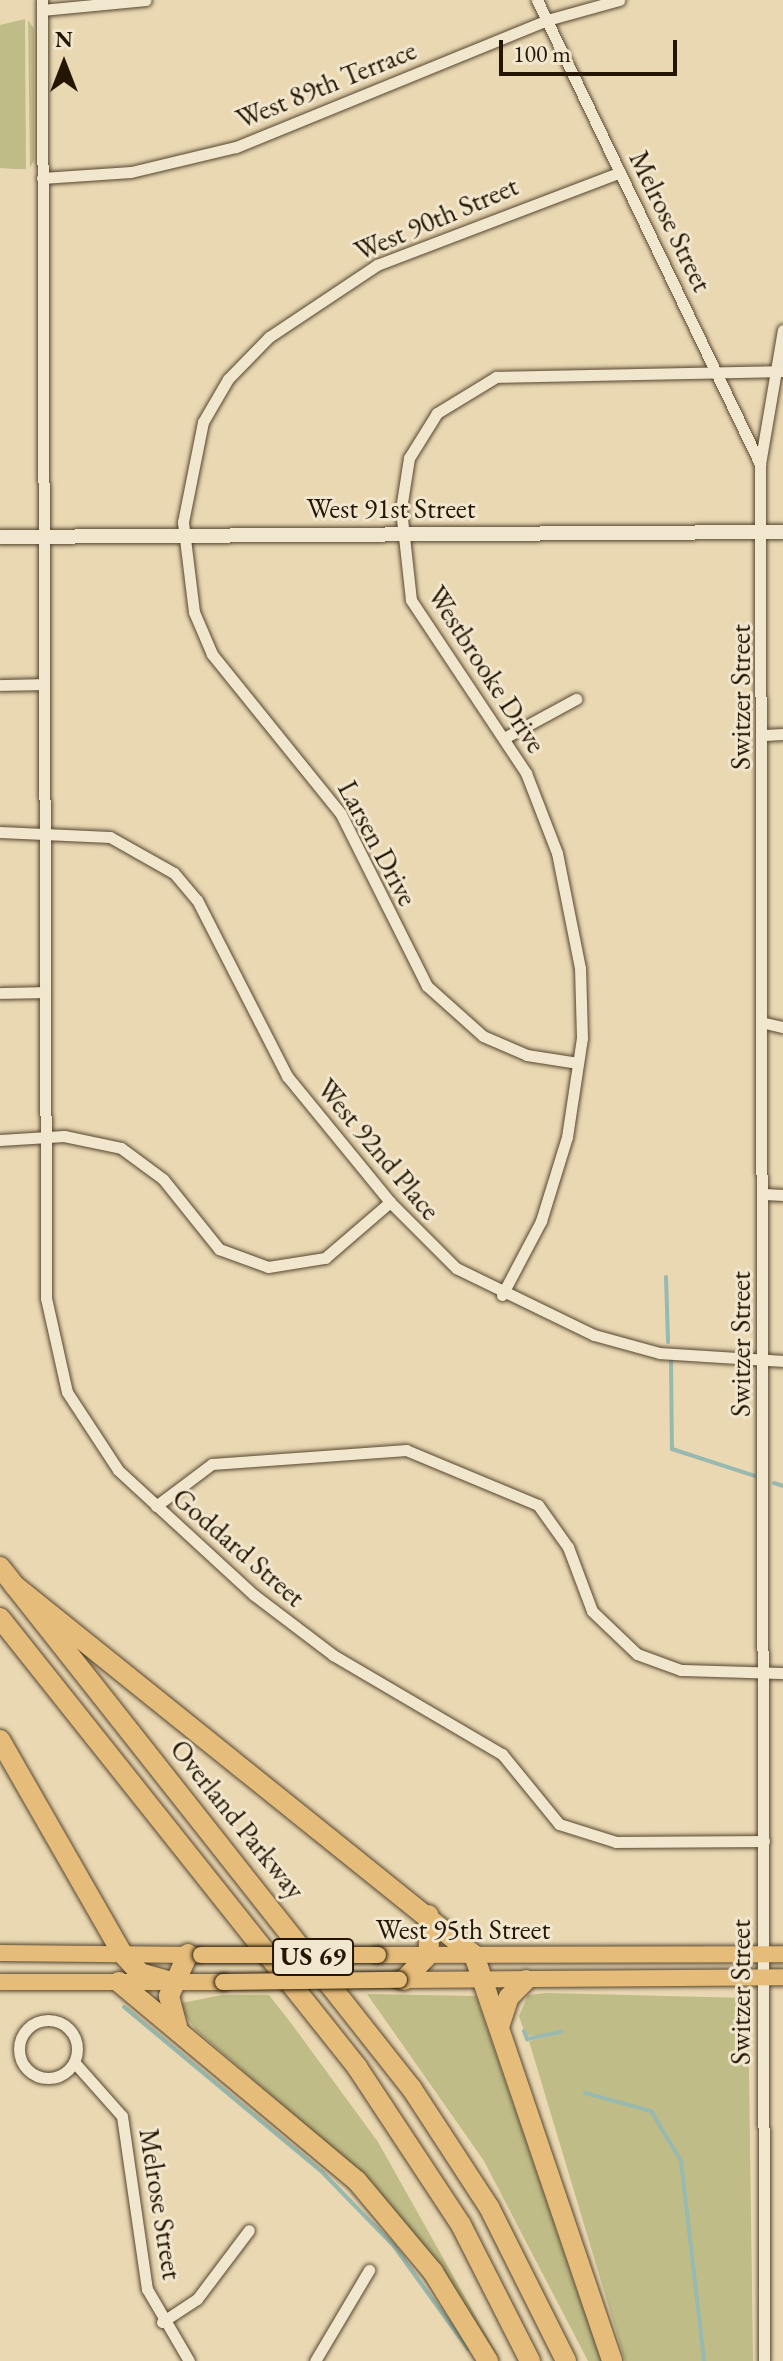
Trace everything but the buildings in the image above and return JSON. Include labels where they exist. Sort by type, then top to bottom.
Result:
[{"type":"highway","name":"Overland Parkway","points":[[0,1567],[412,2089],[489,2207],[566,2361]]},
{"type":"highway","points":[[14,1585],[474,1955],[486,1980],[612,2361]]},
{"type":"highway","name":"US 69","points":[[0,1618],[357,2067],[439,2188],[530,2361]]},
{"type":"highway","points":[[0,1740],[122,1953],[140,1973],[172,1982]]},
{"type":"highway","points":[[402,1980],[429,1954],[428,1915]]},
{"type":"highway","points":[[177,2026],[172,1982],[195,1954]]},
{"type":"highway","points":[[500,2024],[509,1997],[526,1980]]},
{"type":"highway","points":[[119,1982],[177,2026],[365,2189],[433,2272],[488,2361]]},
{"type":"main road","name":"West 95th Street","points":[[0,1953],[783,1954]]},
{"type":"main road","name":"West 95th Street","points":[[0,1982],[783,1977]]},
{"type":"street","points":[[42,5],[146,0]]},
{"type":"street","name":"Melrose Street","points":[[537,0],[760,464]]},
{"type":"street","name":"West 89th Terrace","points":[[42,178],[131,172],[236,147],[547,20],[619,0]]},
{"type":"street","name":"Goddard Street","points":[[42,5],[46,1298],[56,1361],[94,1440],[156,1506],[307,1638],[502,1754],[559,1824],[616,1842],[764,1841]]},
{"type":"street","name":"West 90th Street","points":[[183,536],[185,486],[203,422],[228,379],[269,337],[391,258],[620,172]]},
{"type":"street","name":"Switzer Street","points":[[764,2361],[765,1023],[760,464],[780,371],[783,330]]},
{"type":"street","name":"Westbrooke Drive","points":[[502,1295],[558,1173],[578,1063],[581,984],[570,906],[538,801],[506,737],[422,622],[405,576],[402,490],[417,439],[471,388],[541,373],[780,371]]},
{"type":"street","name":"West 91st Street","points":[[0,537],[783,532]]},
{"type":"street","name":"Larsen Drive","points":[[183,536],[194,612],[212,654],[341,814],[427,986],[483,1036],[527,1055],[578,1063]]},
{"type":"street","points":[[0,685],[43,684]]},
{"type":"street","points":[[506,737],[576,699]]},
{"type":"street","points":[[764,735],[783,734]]},
{"type":"street","name":"West 92nd Place","points":[[0,832],[45,831],[125,842],[182,882],[282,1068],[390,1202],[439,1254],[502,1295],[572,1327],[660,1353],[783,1361]]},
{"type":"street","points":[[0,993],[44,992]]},
{"type":"street","points":[[765,1023],[783,1027]]},
{"type":"street","points":[[0,1140],[85,1137],[131,1153],[163,1179],[210,1241],[268,1267],[325,1258],[390,1202]]},
{"type":"street","points":[[765,1194],[783,1195]]},
{"type":"street","points":[[156,1506],[212,1464],[406,1450],[538,1505],[564,1538],[592,1611],[627,1648],[681,1670],[783,1673]]},
{"type":"street","points":[[37,2022],[66,2026],[77,2043],[74,2062],[61,2075],[35,2074],[22,2062],[23,2035],[37,2022]]},
{"type":"street","name":"Melrose Street","points":[[74,2062],[111,2097],[128,2133],[138,2257],[162,2322],[189,2361]]},
{"type":"street","points":[[162,2322],[197,2299],[249,2230]]},
{"type":"street","points":[[315,2361],[369,2270]]},
{"type":"shaded area","points":[[25,19],[26,169],[0,168],[0,25]]},
{"type":"shaded area","points":[[28,20],[34,29],[34,160],[30,168]]},
{"type":"shaded area","points":[[367,1994],[476,1996],[601,2361],[588,2361],[484,2161]]},
{"type":"shaded area","points":[[222,1995],[269,1995],[291,2023],[378,2142],[501,2361],[372,2182],[196,2030],[177,2004]]},
{"type":"shaded area","points":[[528,1995],[748,1998],[753,2361],[625,2361],[529,2041],[563,2033],[526,2036],[519,2016]]},
{"type":"waterway","points":[[666,1277],[668,1342]]},
{"type":"waterway","points":[[671,1360],[672,1449],[755,1476]]},
{"type":"waterway","points":[[774,1483],[783,1486]]},
{"type":"waterway","points":[[124,2007],[323,2173],[394,2246],[468,2349]]},
{"type":"waterway","points":[[524,2031],[527,2039],[561,2032]]},
{"type":"waterway","points":[[585,2093],[651,2111],[681,2161],[704,2361]]}]
